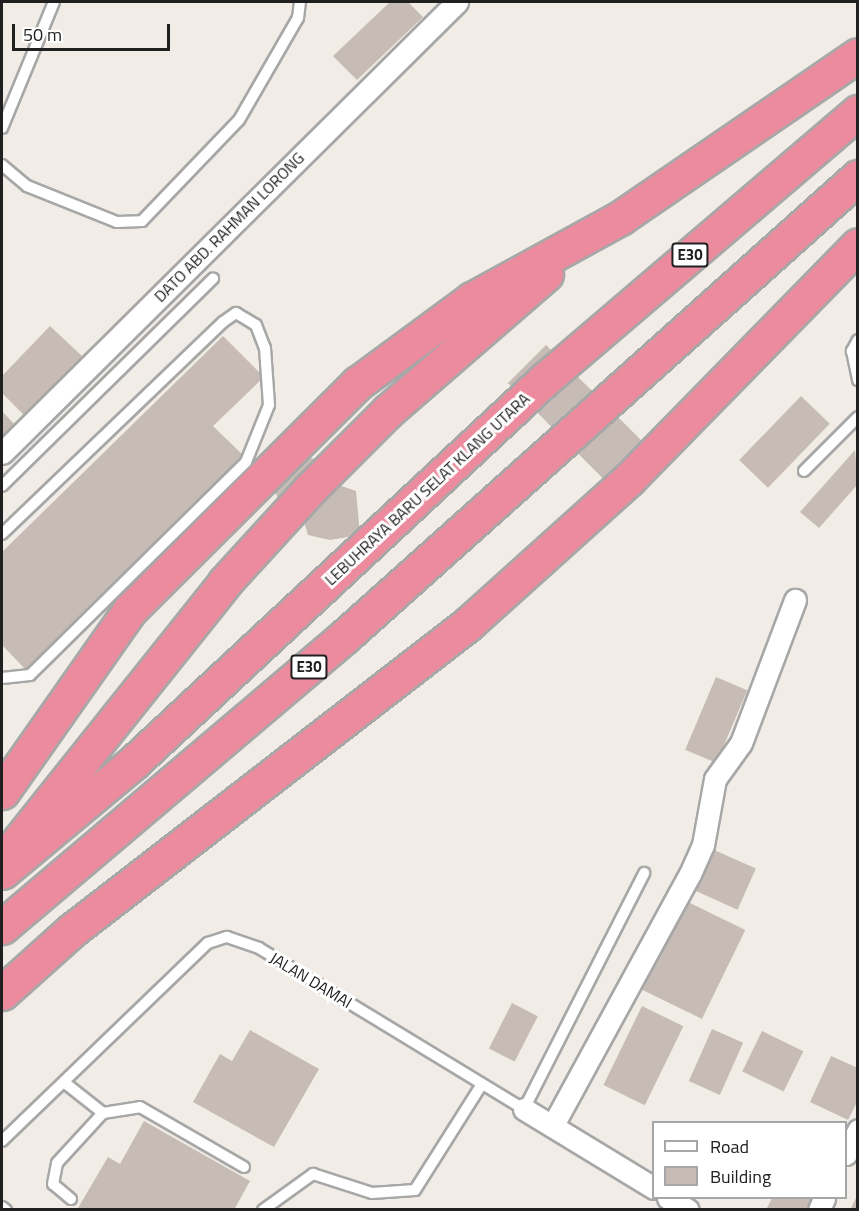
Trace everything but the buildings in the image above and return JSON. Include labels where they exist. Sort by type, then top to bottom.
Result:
[{"type":"highway","points":[[2,792],[130,610],[290,447],[358,383],[472,299],[586,239],[858,55]]},
{"type":"highway","name":"LEBUHRAYA BARU SELAT KLANG UTARA","points":[[2,872],[135,761],[544,380],[858,112]]},
{"type":"highway","name":"E30","points":[[2,927],[344,637],[858,177]]},
{"type":"highway","points":[[2,864],[142,682],[310,489],[388,411],[586,239]]},
{"type":"highway","points":[[2,993],[71,931],[468,624],[629,479],[856,252]]},
{"type":"street","name":"DATO ABD. RAHMAN LORONG","points":[[2,453],[457,2]]},
{"type":"street","points":[[553,1125],[690,874],[703,845],[715,779],[741,743],[795,600]]},
{"type":"street","name":"JALAN DAMAI","points":[[524,1109],[652,1187]]},
{"type":"street","points":[[847,1152],[858,1130]]},
{"type":"street","points":[[671,1199],[688,1209]]},
{"type":"lane","points":[[2,128],[54,2]]},
{"type":"lane","points":[[2,165],[27,186],[117,222],[142,221],[239,120],[298,18],[300,2]]},
{"type":"lane","points":[[2,486],[213,279]]},
{"type":"lane","points":[[2,534],[223,322],[236,313],[256,325],[269,405],[246,462],[30,675],[2,678]]},
{"type":"lane","points":[[858,340],[852,351],[858,380]]},
{"type":"lane","points":[[804,471],[858,417]]},
{"type":"lane","points":[[524,1109],[644,873]]},
{"type":"lane","name":"JALAN DAMAI","points":[[2,1141],[208,944],[227,937],[259,948],[524,1109]]},
{"type":"lane","points":[[65,1083],[103,1113]]},
{"type":"lane","points":[[263,1209],[313,1174],[372,1193],[415,1190],[482,1084]]},
{"type":"lane","points":[[71,1199],[53,1184],[57,1163],[103,1113],[140,1107],[244,1167]]},
{"type":"lane","points":[[2,1207],[6,1209]]}]
